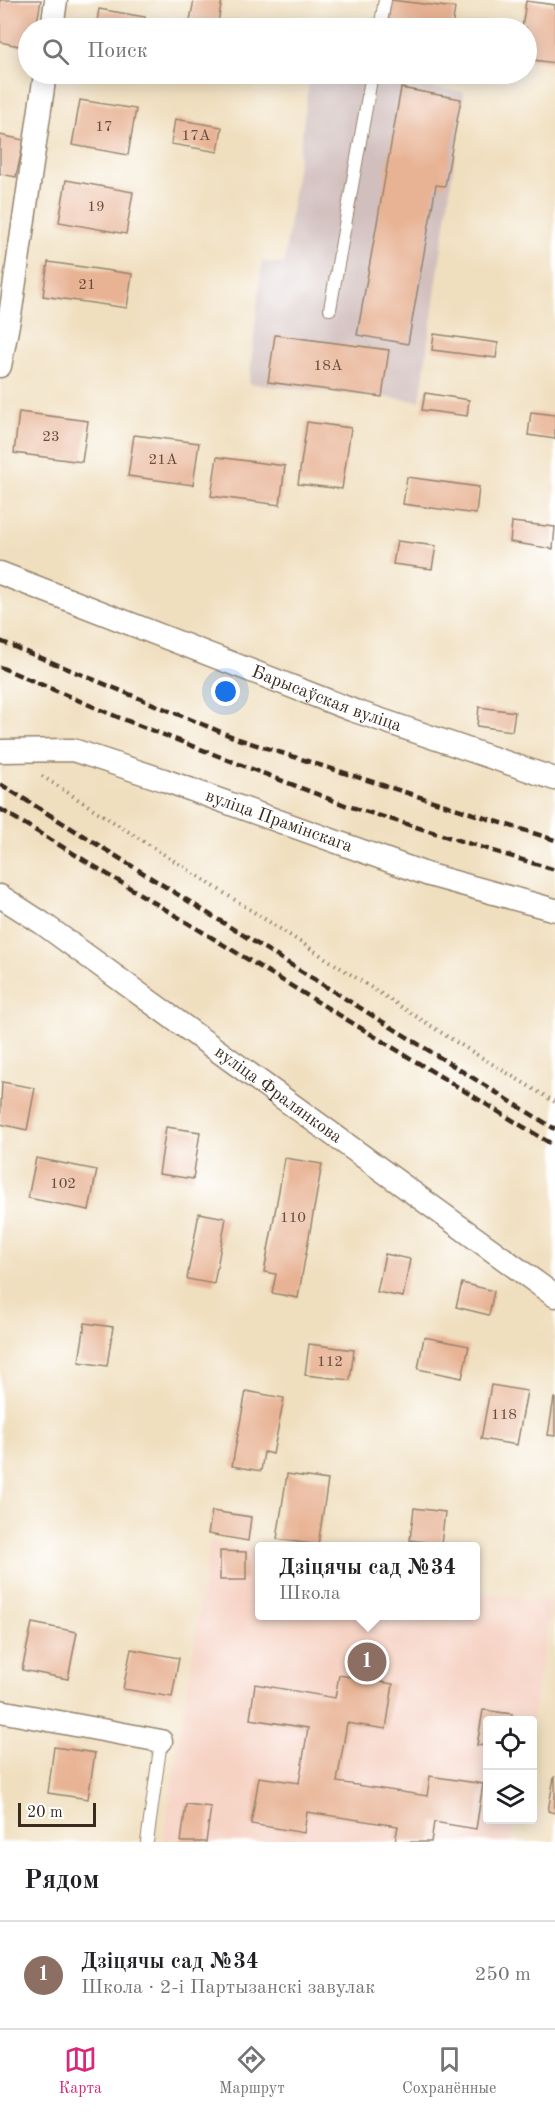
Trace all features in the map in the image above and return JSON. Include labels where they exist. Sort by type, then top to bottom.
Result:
[{"type":"street","points":[[53,18],[56,0]]},
{"type":"street","points":[[0,366],[44,84]]},
{"type":"street","name":"Барысаўская вуліца","points":[[0,573],[352,710],[555,779]]},
{"type":"street","name":"вуліца Прамінскага","points":[[0,751],[73,750],[429,875],[555,910]]},
{"type":"street","name":"вуліца Фралянкова","points":[[0,896],[42,923],[555,1296]]},
{"type":"street","points":[[0,1710],[161,1741]]},
{"type":"lane","points":[[382,18],[386,0]]},
{"type":"lane","points":[[330,309],[370,84]]},
{"type":"lane","points":[[147,1842],[161,1741]]},
{"type":"path","points":[[41,775],[446,1035],[555,1102]]},
{"type":"shaded area","points":[[309,84],[404,84],[464,92],[420,401],[249,384],[262,262],[284,264]]},
{"type":"shaded area","points":[[210,1542],[255,1550],[255,1620],[480,1620],[480,1591],[552,1604],[533,1716],[483,1716],[483,1824],[514,1824],[511,1842],[163,1842]]},
{"type":"building","points":[[0,0],[41,0],[38,18],[18,18],[18,46],[0,42]]},
{"type":"building","points":[[194,0],[222,0],[219,18],[190,18]]},
{"type":"building","points":[[391,0],[455,8],[454,18],[388,18]]},
{"type":"building","points":[[526,1],[555,5],[555,63],[537,61],[537,18],[523,18]]},
{"type":"building","points":[[99,9],[145,17],[145,18],[98,18]]},
{"type":"building","points":[[401,88],[461,99],[445,186],[436,185],[408,344],[357,335]]},
{"type":"building","points":[[80,100],[136,109],[128,155],[72,145]]},
{"type":"building","points":[[175,119],[222,127],[218,152],[171,144]]},
{"type":"building","points":[[0,135],[24,140],[16,177],[0,174]]},
{"type":"building","points":[[66,180],[133,192],[126,234],[59,222]]},
{"type":"building","points":[[48,262],[132,274],[127,308],[43,296]]},
{"type":"building","points":[[434,334],[498,343],[496,358],[432,350]]},
{"type":"building","points":[[275,335],[389,350],[382,397],[268,382]]},
{"type":"building","points":[[425,393],[469,400],[467,416],[422,410]]},
{"type":"building","points":[[19,412],[88,421],[82,462],[14,453]]},
{"type":"building","points":[[531,412],[555,415],[555,439],[528,435]]},
{"type":"building","points":[[307,422],[351,428],[342,489],[298,484]]},
{"type":"building","points":[[134,435],[199,443],[193,485],[128,476]]},
{"type":"building","points":[[217,457],[285,466],[280,505],[211,496]]},
{"type":"building","points":[[407,477],[479,487],[476,514],[403,504]]},
{"type":"building","points":[[512,522],[555,527],[553,549],[510,542]]},
{"type":"building","points":[[397,541],[436,546],[432,569],[393,564]]},
{"type":"building","points":[[479,707],[515,712],[512,731],[477,726]]},
{"type":"building","points":[[2,1082],[35,1088],[27,1130],[0,1124]]},
{"type":"building","points":[[166,1127],[200,1132],[193,1179],[159,1174]]},
{"type":"building","points":[[36,1158],[97,1170],[89,1210],[28,1198]]},
{"type":"building","points":[[285,1158],[322,1164],[298,1298],[272,1293],[276,1274],[264,1272]]},
{"type":"building","points":[[199,1213],[226,1218],[214,1284],[187,1279]]},
{"type":"building","points":[[385,1254],[410,1259],[403,1297],[377,1292]]},
{"type":"building","points":[[462,1283],[494,1291],[489,1315],[456,1307]]},
{"type":"building","points":[[85,1323],[113,1327],[107,1366],[79,1362]]},
{"type":"building","points":[[424,1337],[469,1346],[462,1378],[418,1369]]},
{"type":"building","points":[[309,1344],[354,1350],[350,1380],[305,1375]]},
{"type":"building","points":[[491,1385],[527,1391],[517,1445],[481,1439]]},
{"type":"building","points":[[246,1391],[284,1398],[273,1454],[264,1452],[261,1471],[232,1466]]},
{"type":"building","points":[[555,1398],[555,1436],[548,1435]]},
{"type":"building","points":[[287,1474],[328,1480],[318,1542],[277,1539]]},
{"type":"building","points":[[414,1508],[445,1512],[441,1542],[410,1540]]},
{"type":"building","points":[[212,1511],[251,1517],[248,1541],[208,1534]]},
{"type":"building","points":[[220,1551],[246,1552],[246,1580],[220,1580]]},
{"type":"building","points":[[32,1623],[77,1632],[68,1679],[22,1670]]},
{"type":"building","points":[[131,1649],[179,1658],[172,1697],[123,1689]]},
{"type":"building","points":[[339,1675],[393,1684],[386,1729],[347,1723],[337,1782],[427,1796],[430,1776],[483,1784],[476,1829],[434,1822],[431,1842],[395,1842],[398,1826],[307,1812],[304,1833],[251,1824],[259,1777],[299,1783],[308,1728],[250,1719],[255,1684],[335,1698]]},
{"type":"building","points":[[483,1710],[512,1714],[512,1716],[483,1716],[483,1746],[477,1745]]},
{"type":"building","points":[[54,1747],[95,1753],[88,1799],[48,1793]]},
{"type":"building","points":[[555,1777],[555,1813],[548,1811]]},
{"type":"building","points":[[186,1804],[211,1807],[206,1842],[181,1842]]},
{"type":"railway","points":[[0,641],[238,739],[555,840]]},
{"type":"railway","points":[[0,667],[120,718],[345,805],[555,870]]},
{"type":"railway","points":[[0,784],[555,1129]]},
{"type":"railway","points":[[0,809],[555,1146]]},
{"type":"place","name":"Дзіцячы сад №34","points":[[367,1662]]}]
